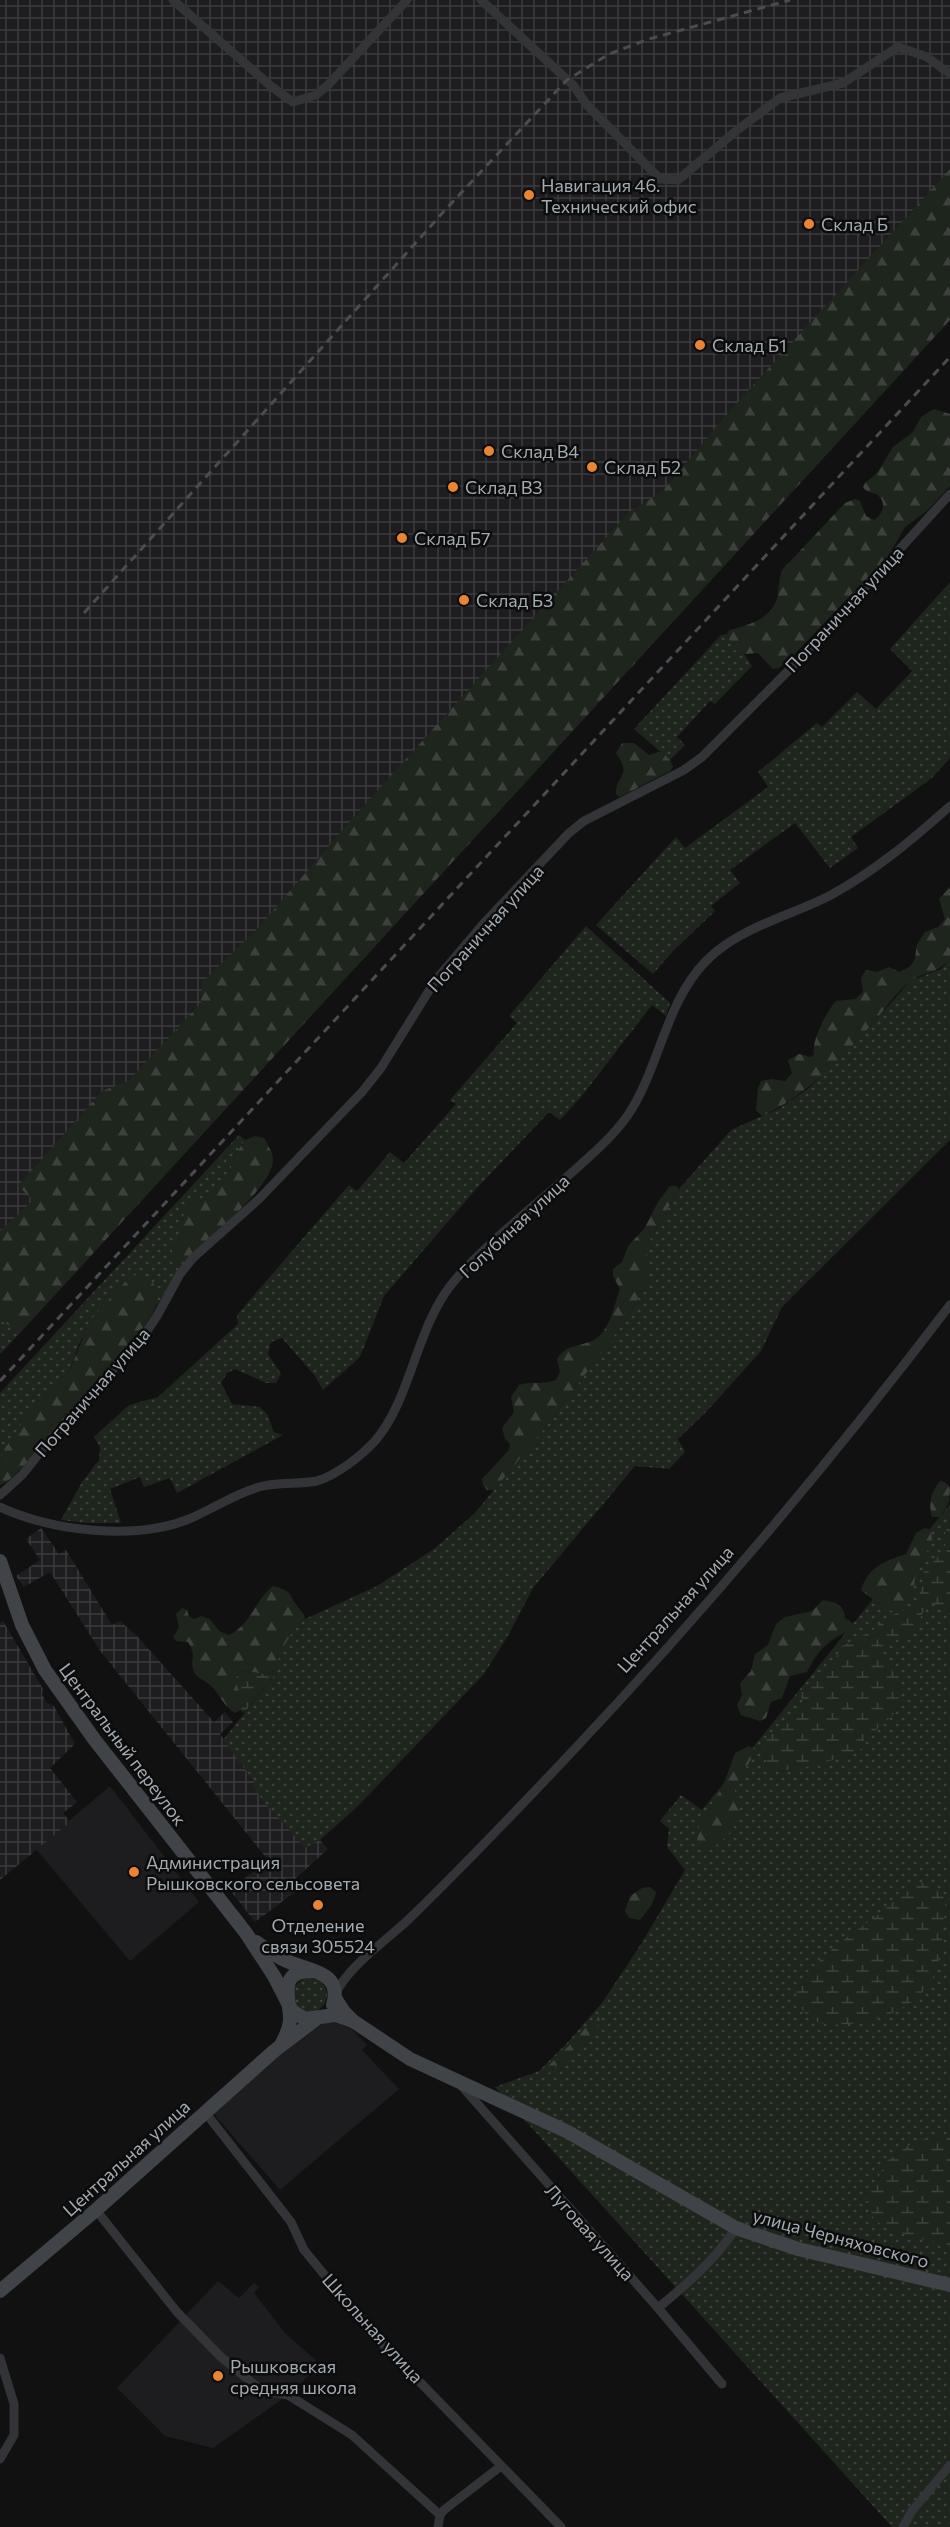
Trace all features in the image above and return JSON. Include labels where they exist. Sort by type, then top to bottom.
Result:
[{"type":"main road","name":"Центральный переулок","points":[[0,1561],[4,1593],[33,1649],[58,1690],[246,1933]]},
{"type":"main road","points":[[246,1933],[269,1951],[327,1976],[334,1988],[335,1998],[331,2009],[274,2051]]},
{"type":"main road","points":[[246,1933],[274,1976],[292,2011],[300,2017],[316,2019],[334,2015],[353,2021]]},
{"type":"main road","points":[[274,2051],[286,2037],[289,2028],[290,2010],[286,1992],[292,1979],[299,1973],[313,1971]]},
{"type":"main road","points":[[335,1998],[353,2021]]},
{"type":"main road","name":"улица Черняховского","points":[[353,2021],[410,2059],[499,2098],[568,2132],[736,2228],[798,2249],[950,2285]]},
{"type":"main road","name":"Центральная улица","points":[[0,2291],[96,2211],[274,2051]]},
{"type":"street","points":[[173,0],[272,87],[293,102],[316,95],[328,86],[407,0]]},
{"type":"street","points":[[481,0],[573,85],[587,105],[660,179],[678,180],[780,98],[843,83],[898,47],[927,57],[950,74]]},
{"type":"street","name":"Пограничная улица","points":[[0,1495],[21,1475],[59,1429],[145,1334],[180,1274],[194,1258],[259,1199],[362,1092],[381,1068],[435,981],[513,892],[576,826],[684,770],[702,757],[795,664],[950,494]]},
{"type":"street","name":"Голубиная улица","points":[[0,1507],[39,1521],[65,1527],[110,1530],[162,1527],[189,1519],[248,1490],[265,1485],[317,1480],[348,1463],[374,1442],[389,1420],[428,1327],[445,1293],[477,1257],[612,1134],[630,1112],[676,1006],[692,976],[708,958],[723,946],[745,934],[834,893],[892,855],[950,806]]},
{"type":"street","name":"Центральная улица","points":[[335,1998],[340,1986],[351,1974],[408,1920],[570,1754],[725,1582],[864,1418],[950,1305]]},
{"type":"street","points":[[327,1976],[338,1979],[351,1974]]},
{"type":"street","name":"Луговая улица","points":[[457,2081],[658,2308],[722,2384]]},
{"type":"street","name":"Школьная улица","points":[[205,2112],[291,2222],[304,2250],[376,2337],[561,2527]]},
{"type":"street","points":[[96,2211],[177,2312],[221,2357],[261,2390],[288,2395],[352,2435],[440,2515]]},
{"type":"street","points":[[658,2308],[689,2282],[726,2243],[736,2228]]},
{"type":"street","points":[[0,2358],[14,2404],[14,2435],[0,2459]]},
{"type":"street","points":[[903,2527],[912,2511],[950,2465]]},
{"type":"street","points":[[438,2527],[440,2515],[501,2466]]},
{"type":"shaded area","points":[[0,0],[950,0],[950,320],[0,1354]]},
{"type":"shaded area","points":[[41,1528],[59,1554],[66,1550],[112,1625],[120,1621],[137,1636],[214,1722],[225,1712],[233,1722],[220,1734],[304,1847],[320,1840],[328,1849],[296,1878],[303,1886],[255,1922],[230,1890],[268,1860],[101,1652],[50,1572],[24,1587],[16,1576],[40,1560],[26,1539]]},
{"type":"shaded area","points":[[3,1621],[43,1689],[42,1695],[47,1703],[54,1706],[75,1744],[50,1768],[77,1802],[63,1813],[70,1822],[0,1880],[0,1623]]},
{"type":"shaded area","points":[[110,1786],[199,1902],[130,1961],[36,1849]]},
{"type":"shaded area","points":[[329,2022],[349,2026],[367,2045],[362,2050],[399,2089],[280,2190],[213,2113],[299,2036],[315,2026]]},
{"type":"shaded area","name":"Рышковская средняя школа","points":[[218,2281],[239,2298],[254,2283],[259,2287],[254,2293],[285,2333],[320,2364],[291,2393],[213,2448],[165,2436],[117,2388]]},
{"type":"green space","points":[[950,169],[950,320],[21,1332],[0,1320],[0,1231],[33,1200],[18,1186],[102,1091],[128,1081],[201,1003],[202,982],[257,929],[359,811],[629,512],[663,491],[727,414]]},
{"type":"green space","points":[[934,409],[950,414],[950,486],[927,511],[905,527],[888,556],[779,668],[773,669],[758,653],[744,654],[734,650],[727,634],[729,630],[752,623],[772,609],[776,602],[782,570],[845,503],[855,499],[860,501],[866,516],[874,520],[880,515],[883,508],[882,501],[876,494],[868,492],[863,487],[865,483],[877,473],[893,447],[913,432],[921,417]]},
{"type":"green space","points":[[950,582],[950,758],[932,778],[851,837],[858,848],[830,868],[795,823],[730,870],[740,883],[711,906],[715,911],[673,951],[653,974],[596,925],[676,837],[685,848],[768,787],[758,772],[817,723],[822,727],[857,692],[876,709],[912,671],[890,649]]},
{"type":"green space","points":[[727,634],[734,649],[744,654],[752,666],[715,704],[710,701],[677,737],[685,745],[670,760],[634,729],[721,635]]},
{"type":"green space","points":[[622,743],[634,743],[649,755],[661,751],[673,767],[670,771],[620,797],[616,794],[623,767],[616,753]]},
{"type":"green space","points":[[950,887],[950,959],[936,970],[906,985],[862,1036],[822,1075],[794,1098],[762,1116],[756,1110],[761,1081],[771,1079],[785,1081],[792,1073],[788,1060],[799,1054],[811,1057],[814,1054],[817,1034],[828,1012],[836,1001],[855,999],[863,992],[861,978],[866,970],[877,972],[889,967],[899,972],[912,964],[917,945],[925,932],[938,927],[945,919],[939,899]]},
{"type":"green space","points":[[586,926],[670,1003],[666,1016],[652,1005],[581,1097],[560,1120],[549,1112],[476,1189],[384,1296],[360,1357],[323,1390],[315,1376],[282,1338],[271,1342],[268,1354],[281,1374],[276,1383],[266,1383],[235,1369],[227,1373],[221,1383],[232,1404],[260,1407],[267,1414],[274,1432],[283,1435],[177,1493],[170,1478],[144,1487],[140,1477],[110,1489],[121,1523],[61,1520],[82,1482],[99,1460],[100,1447],[94,1437],[129,1405],[158,1397],[238,1324],[237,1315],[349,1185],[357,1191],[390,1152],[404,1163],[456,1104],[450,1100],[517,1023],[509,1016]]},
{"type":"green space","points":[[950,959],[950,1140],[782,1307],[761,1351],[707,1411],[678,1439],[685,1452],[669,1469],[635,1466],[533,1588],[509,1634],[484,1674],[359,1805],[320,1840],[305,1848],[263,1801],[253,1786],[254,1781],[223,1740],[273,1677],[279,1653],[292,1631],[305,1619],[377,1586],[434,1549],[475,1513],[549,1423],[627,1318],[647,1283],[647,1245],[679,1189],[731,1130],[780,1108],[809,1088],[869,1028],[910,981],[941,969]]},
{"type":"green space","points":[[239,1135],[245,1140],[234,1156],[225,1181],[210,1197],[192,1203],[185,1211],[181,1233],[172,1251],[187,1259],[153,1311],[157,1299],[81,1339],[68,1375],[4,1450],[0,1464],[0,1393]]},
{"type":"green space","points":[[255,1136],[264,1138],[273,1157],[270,1171],[262,1184],[238,1212],[187,1259],[177,1261],[172,1251],[181,1233],[184,1211],[192,1203],[210,1197],[225,1181],[234,1156],[245,1140]]},
{"type":"green space","points":[[670,1186],[677,1186],[679,1189],[647,1245],[647,1283],[627,1318],[549,1423],[494,1490],[487,1490],[482,1479],[509,1450],[510,1444],[505,1439],[502,1428],[514,1412],[511,1397],[519,1385],[556,1380],[560,1372],[557,1359],[561,1354],[569,1348],[594,1340],[604,1330],[620,1289],[613,1276],[613,1269],[622,1262],[628,1246],[644,1229],[658,1202]]},
{"type":"green space","points":[[137,1274],[149,1279],[157,1293],[153,1312],[144,1326],[118,1359],[65,1415],[16,1474],[0,1485],[0,1464],[4,1450],[33,1406],[68,1375],[90,1320],[124,1283]]},
{"type":"green space","points":[[0,1320],[21,1332],[0,1354]]},
{"type":"green space","points":[[940,1481],[950,1487],[949,1502],[940,1517],[932,1517],[931,1498]]},
{"type":"green space","points":[[950,1504],[950,2527],[892,2527],[495,2087],[539,2071],[602,2003],[641,1944],[685,1870],[667,1847],[669,1829],[660,1821],[681,1795],[702,1810]]},
{"type":"green space","points":[[950,1519],[950,1614],[932,1603],[925,1608],[914,1632],[883,1646],[878,1653],[898,1681],[900,1692],[897,1708],[886,1721],[864,1739],[864,1748],[807,1767],[771,1770],[763,1756],[764,1740],[795,1717],[803,1704],[800,1691],[831,1666],[843,1646],[873,1630],[884,1619],[919,1603],[924,1571],[945,1550],[945,1524]]},
{"type":"green space","points":[[925,1528],[931,1530],[932,1541],[915,1578],[913,1595],[906,1606],[899,1610],[887,1611],[861,1590],[864,1582],[878,1566],[906,1554],[916,1533]]},
{"type":"green space","points":[[273,1586],[289,1594],[305,1619],[287,1641],[276,1668],[268,1674],[241,1671],[240,1710],[235,1713],[227,1707],[210,1685],[194,1672],[193,1654],[188,1642],[176,1641],[173,1637],[179,1628],[176,1614],[182,1608],[187,1610],[189,1616],[194,1619],[201,1616],[210,1619],[219,1631],[229,1635],[243,1625]]},
{"type":"green space","points":[[823,1600],[836,1603],[841,1607],[845,1618],[854,1624],[854,1630],[838,1636],[826,1645],[807,1672],[790,1676],[782,1698],[771,1702],[766,1718],[760,1721],[741,1715],[737,1705],[742,1695],[740,1683],[751,1671],[755,1654],[768,1645],[776,1624],[785,1617],[812,1611]]},
{"type":"green space","points":[[276,1668],[273,1677],[244,1713],[240,1710],[240,1694],[235,1679],[241,1671],[268,1674]]},
{"type":"green space","points":[[749,1746],[754,1749],[753,1754],[735,1791],[739,1811],[738,1820],[728,1834],[711,1850],[702,1849],[697,1841],[699,1824],[723,1786],[735,1753]]},
{"type":"green space","points":[[913,1882],[933,1886],[942,1894],[946,1906],[939,1959],[928,1986],[904,2007],[873,2020],[842,2025],[815,2021],[805,2013],[798,2002],[797,1990],[802,1979],[830,1951],[886,1909]]},
{"type":"green space","points":[[650,1887],[656,1892],[650,1906],[640,1920],[629,1918],[625,1911],[630,1896],[642,1888]]},
{"type":"green space","points":[[310,1978],[322,1983],[327,1995],[322,2007],[310,2012],[298,2007],[293,1995],[298,1983]]},
{"type":"green space","points":[[595,2017],[599,2017],[600,2022],[585,2043],[545,2076],[540,2074],[575,2040]]},
{"type":"green space","points":[[950,2135],[950,2246],[909,2236],[875,2221],[865,2201],[887,2161],[915,2141]]},
{"type":"railway","points":[[84,613],[446,209],[567,80],[609,54],[649,39],[790,0]]},
{"type":"railway","points":[[0,1381],[950,357]]},
{"type":"place","name":"Навигация 46. Технический офис","points":[[529,195]]},
{"type":"place","name":"Склад Б","points":[[809,224]]},
{"type":"place","name":"Склад Б1","points":[[700,345]]},
{"type":"place","name":"Склад В4","points":[[489,451]]},
{"type":"place","name":"Склад Б2","points":[[592,467]]},
{"type":"place","name":"Склад В3","points":[[453,487]]},
{"type":"place","name":"Склад Б7","points":[[402,538]]},
{"type":"place","name":"Склад Б3","points":[[464,600]]},
{"type":"place","name":"Администрация Рышковского сельсовета","points":[[134,1872]]},
{"type":"place","name":"Отделение связи 305524","points":[[318,1905]]},
{"type":"place","name":"Рышковская средняя школа","points":[[218,2376]]}]
